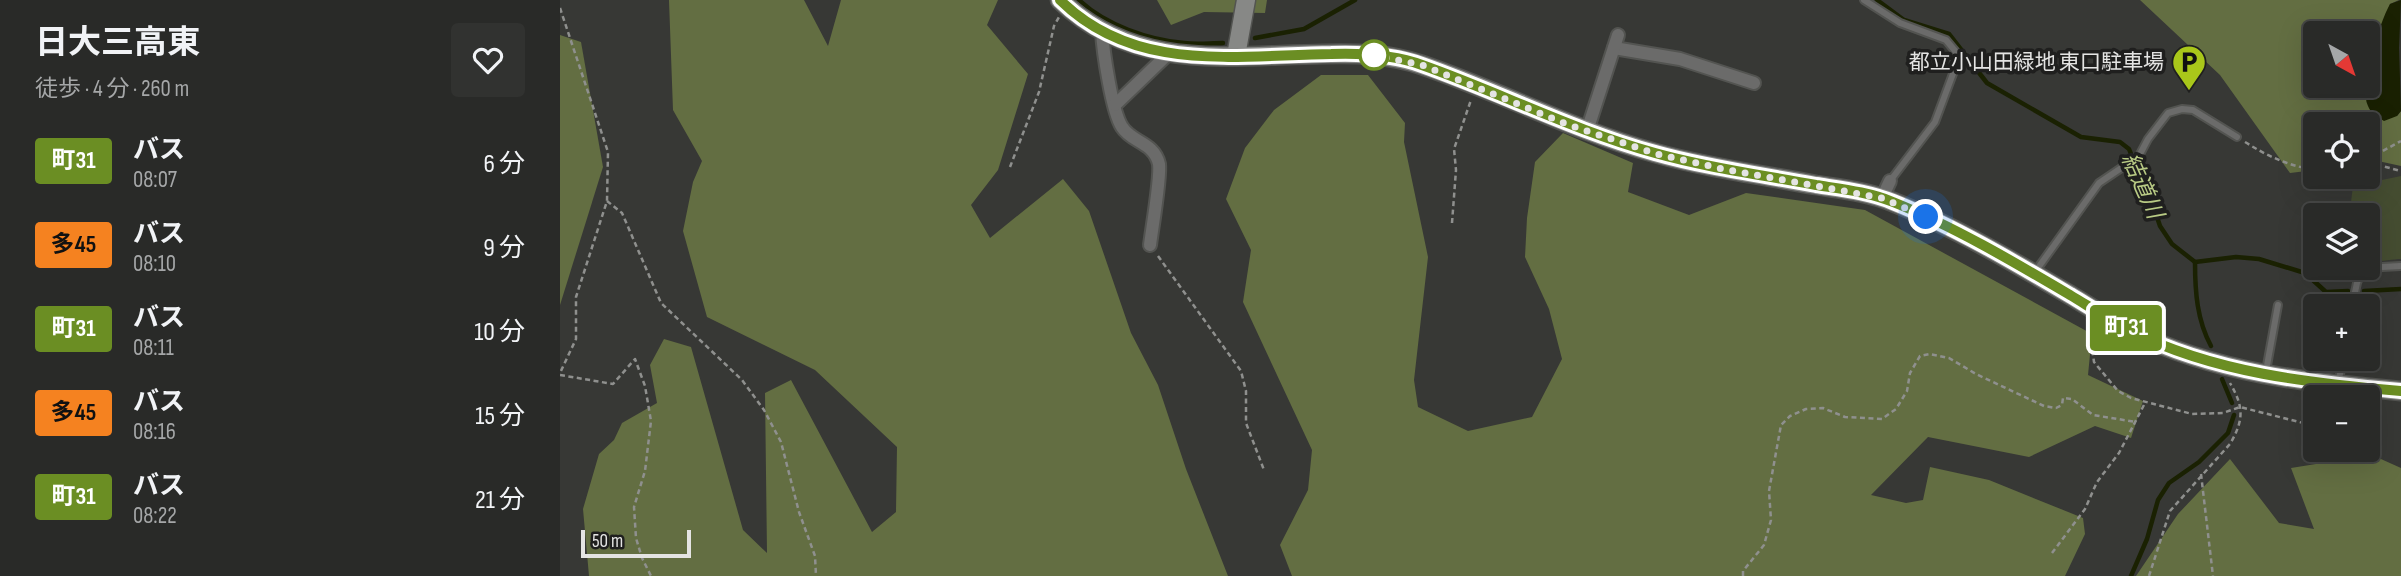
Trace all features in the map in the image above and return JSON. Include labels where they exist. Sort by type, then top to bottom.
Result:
[{"type":"street","points":[[1236,56],[1246,0]]},
{"type":"street","points":[[1063,3],[1101,31],[1133,45],[1168,54],[1200,57],[1354,53],[1381,55],[1422,65],[1587,131],[1657,154],[1702,164],[1886,190],[1926,217],[2034,274],[2132,332],[2221,364],[2332,385]]},
{"type":"street","points":[[1101,31],[1103,56],[1120,125],[1129,135],[1147,144],[1159,165],[1150,245]]},
{"type":"street","points":[[1587,131],[1618,35]]},
{"type":"street","points":[[1614,48],[1680,59],[1754,83]]},
{"type":"street","points":[[1115,105],[1168,54]]},
{"type":"street","points":[[2380,389],[2401,391]]},
{"type":"lane","points":[[1864,0],[1900,23],[1946,40],[1952,44],[1955,52],[1954,71],[1935,122],[1886,190]]},
{"type":"lane","points":[[2034,274],[2099,183],[2139,156],[2168,113],[2182,108],[2193,110],[2237,136]]},
{"type":"lane","points":[[2355,294],[2363,268],[2401,266]]},
{"type":"lane","points":[[2265,374],[2278,304]]},
{"type":"path","points":[[1010,167],[1039,92],[1054,26],[1063,3]]},
{"type":"path","points":[[560,8],[608,152],[607,201],[576,297],[576,339],[560,374],[613,384],[635,359],[645,386],[651,421],[645,471],[634,507],[636,538],[642,558],[652,576]]},
{"type":"path","points":[[1452,223],[1456,170],[1454,149],[1476,86]]},
{"type":"path","points":[[2237,136],[2264,155],[2303,169]]},
{"type":"path","points":[[2380,152],[2401,141]]},
{"type":"path","points":[[2380,166],[2401,171]]},
{"type":"path","points":[[607,201],[622,213],[661,303],[741,380],[764,410],[781,442],[799,512],[815,556],[816,576]]},
{"type":"path","points":[[1150,245],[1241,371],[1246,391],[1245,422],[1264,470]]},
{"type":"path","points":[[2088,306],[2089,338],[2094,362],[2118,391],[2145,403],[2192,414],[2223,413],[2240,407],[2303,423]]},
{"type":"path","points":[[1743,576],[1743,571],[1764,545],[1771,520],[1769,491],[1781,425],[1790,416],[1806,409],[1823,408],[1845,417],[1882,419],[1896,409],[1907,391],[1910,373],[1920,356],[1930,354],[1949,358],[1976,374],[2044,406],[2056,408],[2062,405],[2063,398],[2072,399],[2093,415],[2136,422]]},
{"type":"path","points":[[2149,576],[2170,511],[2234,437],[2241,417],[2234,390],[2221,364]]},
{"type":"path","points":[[2052,553],[2085,509],[2097,482],[2119,453],[2145,403]]},
{"type":"path","points":[[2201,474],[2213,576]]},
{"type":"shaded area","points":[[669,0],[804,0],[828,46],[841,0],[998,0],[987,25],[1028,74],[998,170],[971,205],[990,238],[1063,179],[1089,211],[1131,333],[1158,385],[1186,469],[1228,576],[589,576],[583,509],[599,454],[614,440],[622,423],[657,403],[650,365],[664,339],[691,347],[743,530],[767,553],[765,393],[791,380],[872,532],[896,512],[897,447],[815,370],[707,317],[683,231],[693,182],[702,161],[673,110]]},
{"type":"shaded area","points":[[1157,0],[1267,0],[1265,13],[1204,12],[1171,25]]},
{"type":"shaded area","points":[[2140,0],[2399,0],[2390,4],[2380,39],[2380,21],[2303,21],[2303,98],[2367,98],[2397,116],[2401,111],[2401,166],[2380,161],[2380,112],[2303,112],[2303,171],[2290,173],[2220,75]]},
{"type":"shaded area","points":[[2401,0],[2401,111],[2397,116],[2384,121],[2380,118],[2380,112],[2372,112],[2369,109],[2366,98],[2380,98],[2380,29],[2390,4]]},
{"type":"shaded area","points":[[560,35],[581,42],[603,167],[560,305]]},
{"type":"shaded area","points":[[1321,75],[1368,75],[1405,123],[1404,142],[1428,257],[1414,380],[1418,407],[1468,431],[1532,417],[1562,359],[1549,309],[1525,257],[1527,218],[1535,162],[1563,133],[1633,163],[1628,192],[1689,215],[1746,193],[1865,210],[2092,334],[2088,375],[2143,401],[2131,438],[2095,426],[2029,457],[1928,437],[1871,495],[1906,503],[1923,500],[1930,467],[1989,480],[2083,518],[2085,534],[2065,576],[1292,576],[1280,545],[1308,490],[1312,450],[1243,302],[1251,250],[1226,199],[1245,148],[1274,110]]},
{"type":"shaded area","points":[[2401,176],[2401,259],[2380,261],[2380,203],[2351,203],[2353,189],[2380,189],[2380,180]]},
{"type":"shaded area","points":[[2230,459],[2279,523],[2314,529],[2291,468],[2328,462],[2380,462],[2380,459],[2401,468],[2401,576],[2136,576],[2178,514]]},
{"type":"waterway","name":"結道川","points":[[1079,0],[1101,17],[1142,35],[1189,44],[1223,43]]},
{"type":"waterway","name":"結道川","points":[[1255,38],[1304,29],[1355,0]]},
{"type":"waterway","name":"結道川","points":[[1877,0],[1904,20],[1949,34],[1987,83],[2081,137],[2120,142],[2129,149],[2140,176],[2142,191],[2154,208],[2160,226],[2172,244],[2195,262],[2236,257],[2259,259],[2305,273],[2326,292],[2348,291]]},
{"type":"waterway","points":[[2195,262],[2198,306],[2211,346]]},
{"type":"waterway","name":"結道川","points":[[2364,291],[2401,289]]},
{"type":"waterway","points":[[2222,379],[2232,403]]},
{"type":"waterway","points":[[2131,576],[2147,539],[2158,500],[2169,483],[2199,462],[2228,433],[2234,415]]},
{"type":"bus line","name":"町31","points":[[1060,0],[1101,31],[1133,45],[1168,54],[1217,57],[1354,53],[1406,60],[1569,125],[1657,154],[1882,198],[1926,217],[2034,274],[2132,332],[2197,357],[2255,372],[2338,386],[2401,391]]},
{"type":"place","name":"都立小山田緑地 東口駐車場","points":[[2189,92]]},
{"type":"route","points":[[1374,55],[1422,65],[1569,125],[1657,154],[1882,198],[1926,217]]}]
